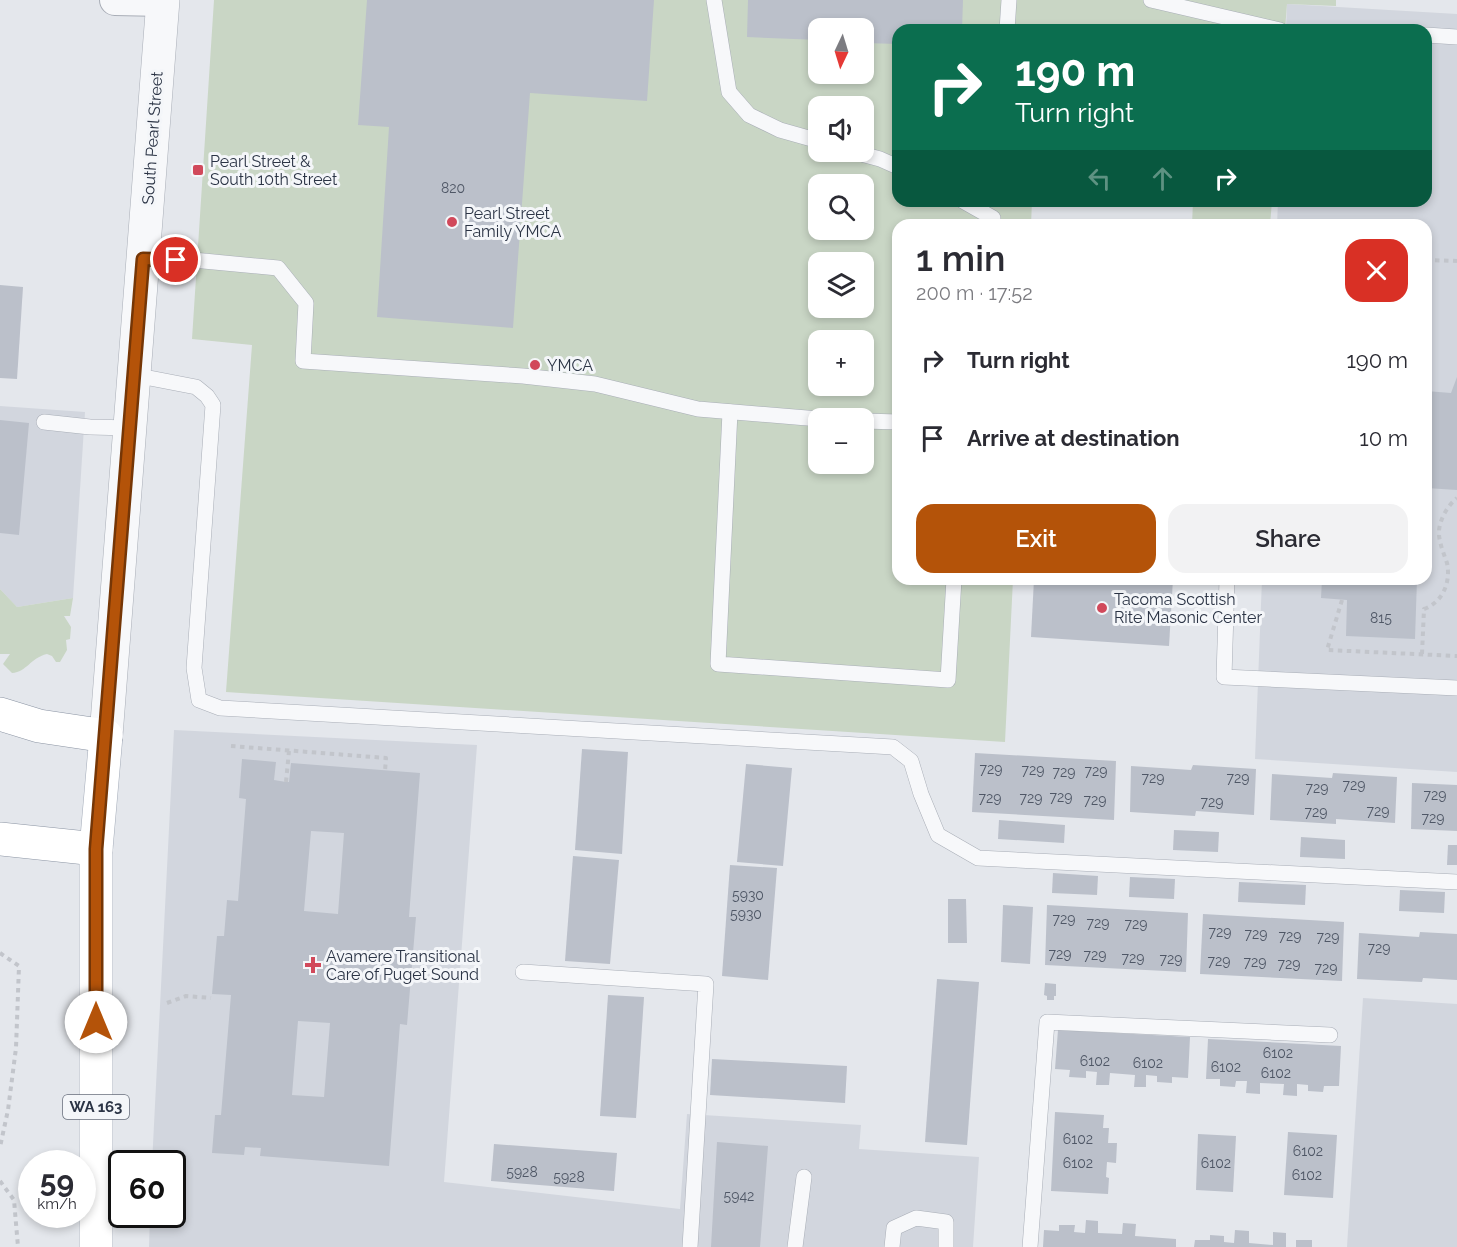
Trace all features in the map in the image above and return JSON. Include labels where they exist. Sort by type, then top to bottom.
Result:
[{"type":"main road","points":[[0,714],[39,726],[106,736]]},
{"type":"main road","name":"South Pearl Street","points":[[96,1247],[96,849],[106,736]]},
{"type":"main road","points":[[0,839],[96,849]]},
{"type":"street","points":[[115,0],[163,1]]},
{"type":"street","name":"South Pearl Street","points":[[106,736],[163,1]]},
{"type":"lane","points":[[714,0],[729,93],[749,115],[780,130],[808,138]]},
{"type":"lane","points":[[1007,24],[1009,0]]},
{"type":"lane","points":[[1151,0],[1254,24]]},
{"type":"lane","points":[[1432,35],[1457,37]]},
{"type":"lane","points":[[874,157],[892,165]]},
{"type":"lane","points":[[972,207],[990,219]]},
{"type":"lane","points":[[143,259],[193,260],[278,268],[306,303],[303,361],[523,376],[595,384],[698,410],[808,418]]},
{"type":"lane","points":[[134,375],[196,387],[207,396],[213,405],[194,668],[199,700],[220,708],[892,747],[911,761],[921,794],[938,835],[978,858],[1457,882]]},
{"type":"lane","points":[[730,412],[718,664],[948,680],[954,585]]},
{"type":"lane","points":[[874,421],[892,422]]},
{"type":"lane","points":[[44,422],[130,428]]},
{"type":"lane","points":[[1227,585],[1224,677],[1457,688]]},
{"type":"lane","points":[[523,972],[706,984],[690,1247]]},
{"type":"lane","points":[[1030,1247],[1047,1022],[1330,1035]]},
{"type":"lane","points":[[795,1247],[804,1176]]},
{"type":"lane","points":[[892,1247],[894,1228],[916,1218],[946,1222],[946,1247]]},
{"type":"path","points":[[1432,260],[1457,261]]},
{"type":"path","points":[[1422,654],[1424,609],[1440,598],[1446,587],[1448,574],[1439,535],[1441,523],[1451,503],[1457,498]]},
{"type":"path","points":[[1342,600],[1327,650],[1457,656]]},
{"type":"path","points":[[231,746],[386,758],[385,771]]},
{"type":"path","points":[[286,782],[289,751]]},
{"type":"path","points":[[0,953],[19,966],[16,1048],[8,1110],[0,1147]]},
{"type":"path","points":[[167,1003],[186,996],[211,998]]},
{"type":"path","points":[[0,1181],[14,1200],[18,1247]]},
{"type":"shaded area","points":[[1287,4],[1457,14],[1457,772],[1255,759],[1262,585],[1432,585],[1432,219],[1277,219],[1278,207],[1432,207],[1432,24],[1286,24]]},
{"type":"shaded area","points":[[0,406],[85,412],[73,598],[17,607],[0,589]]},
{"type":"shaded area","points":[[174,730],[477,745],[444,1182],[680,1209],[687,1114],[861,1125],[859,1149],[979,1157],[973,1247],[149,1247],[150,1228],[186,1228],[186,1150],[153,1150]]},
{"type":"shaded area","points":[[1363,998],[1457,1004],[1457,1247],[1347,1247]]},
{"type":"green space","name":"YMCA","points":[[214,0],[1336,0],[1336,6],[1287,4],[1285,24],[892,24],[892,207],[1032,207],[1031,219],[892,219],[892,585],[1013,585],[1005,742],[226,692],[252,345],[192,339]]},
{"type":"green space","points":[[1193,207],[1272,207],[1270,219],[1192,219]]},
{"type":"green space","points":[[0,589],[17,607],[73,598],[70,616],[64,616],[71,627],[70,639],[66,640],[67,650],[60,662],[56,662],[52,656],[47,654],[12,673],[3,664],[10,654],[0,654]]},
{"type":"building","name":"Pearl Street Family YMCA","points":[[367,0],[654,0],[647,101],[530,93],[513,328],[377,317],[389,127],[358,125]]},
{"type":"building","points":[[748,0],[963,0],[962,24],[892,24],[892,44],[874,43],[874,18],[808,18],[808,40],[747,37]]},
{"type":"building","points":[[0,285],[23,287],[17,379],[0,378]]},
{"type":"building","points":[[1457,377],[1457,490],[1432,488],[1432,391],[1451,393]]},
{"type":"building","points":[[0,420],[29,423],[19,535],[0,533]]},
{"type":"building","name":"Tacoma Scottish Rite Masonic Center","points":[[1034,585],[1173,585],[1169,646],[1031,637]]},
{"type":"building","points":[[1322,585],[1417,585],[1415,639],[1346,636],[1347,600],[1321,598]]},
{"type":"building","points":[[582,749],[628,752],[622,854],[575,850]]},
{"type":"building","points":[[975,753],[1116,761],[1114,820],[972,812]]},
{"type":"building","name":"Avamere Transitional Care of Puget Sound","points":[[242,759],[276,762],[274,780],[286,782],[289,782],[291,763],[420,773],[409,917],[416,917],[407,1025],[400,1024],[389,1166],[260,1156],[261,1148],[245,1147],[244,1155],[212,1153],[215,1115],[221,1115],[231,995],[212,994],[217,936],[224,936],[227,900],[238,901],[246,799],[239,798]],"holes":[[[311,831],[344,833],[338,914],[304,911]],[[298,1021],[330,1023],[324,1097],[292,1095]]]},
{"type":"building","points":[[746,764],[792,768],[783,866],[737,862]]},
{"type":"building","points":[[1193,765],[1256,769],[1254,815],[1196,811],[1195,816],[1130,812],[1131,766],[1191,770]]},
{"type":"building","points":[[1333,773],[1397,777],[1395,823],[1336,819],[1336,824],[1270,820],[1272,774],[1332,778]]},
{"type":"building","points":[[1412,783],[1457,785],[1457,831],[1411,829]]},
{"type":"building","points":[[999,820],[1065,825],[1064,843],[998,839]]},
{"type":"building","points":[[1174,830],[1219,832],[1218,852],[1173,850]]},
{"type":"building","points":[[1301,837],[1345,840],[1345,859],[1300,857]]},
{"type":"building","points":[[1448,845],[1457,845],[1457,865],[1447,865]]},
{"type":"building","points":[[573,856],[619,860],[610,964],[565,961]]},
{"type":"building","points":[[730,865],[777,868],[768,980],[722,976]]},
{"type":"building","points":[[1053,873],[1098,876],[1097,895],[1052,893]]},
{"type":"building","points":[[1130,877],[1175,879],[1174,899],[1129,897]]},
{"type":"building","points":[[1239,882],[1306,885],[1305,905],[1238,902]]},
{"type":"building","points":[[1400,890],[1445,892],[1444,913],[1399,911]]},
{"type":"building","points":[[948,899],[966,899],[967,943],[948,943]]},
{"type":"building","points":[[1003,905],[1033,907],[1030,964],[1001,962]]},
{"type":"building","points":[[1047,905],[1188,913],[1186,972],[1045,965]]},
{"type":"building","points":[[1203,914],[1344,922],[1342,981],[1200,974]]},
{"type":"building","points":[[1420,932],[1457,934],[1457,980],[1423,978],[1422,982],[1357,979],[1359,933],[1419,937]]},
{"type":"building","points":[[937,979],[979,982],[967,1145],[925,1142]]},
{"type":"building","points":[[1045,983],[1056,984],[1054,1000],[1047,1000],[1047,996],[1044,995]]},
{"type":"building","points":[[608,995],[644,997],[636,1118],[600,1116]]},
{"type":"building","points":[[1058,1030],[1190,1037],[1188,1078],[1172,1077],[1172,1083],[1157,1082],[1157,1076],[1146,1075],[1146,1087],[1134,1087],[1135,1075],[1110,1073],[1109,1085],[1096,1085],[1097,1072],[1086,1071],[1086,1078],[1069,1077],[1070,1070],[1055,1069]]},
{"type":"building","points":[[1208,1039],[1341,1046],[1339,1086],[1324,1086],[1323,1092],[1308,1091],[1308,1085],[1297,1084],[1297,1096],[1283,1095],[1284,1084],[1260,1083],[1260,1094],[1246,1093],[1247,1081],[1236,1081],[1235,1087],[1220,1086],[1220,1079],[1206,1079]]},
{"type":"building","points":[[712,1059],[847,1066],[845,1103],[710,1095]]},
{"type":"building","points":[[1055,1112],[1104,1115],[1103,1128],[1109,1128],[1108,1143],[1117,1143],[1116,1163],[1107,1162],[1108,1194],[1051,1191]]},
{"type":"building","points":[[1288,1132],[1337,1135],[1333,1198],[1284,1195]]},
{"type":"building","points":[[1198,1134],[1236,1136],[1233,1192],[1196,1190]]},
{"type":"building","points":[[717,1142],[768,1146],[760,1247],[711,1247]]},
{"type":"building","points":[[494,1144],[617,1153],[614,1191],[491,1181]]},
{"type":"building","points":[[1086,1220],[1098,1221],[1098,1233],[1122,1234],[1123,1223],[1136,1224],[1135,1236],[1176,1239],[1176,1247],[1043,1247],[1044,1230],[1059,1231],[1059,1225],[1075,1225],[1074,1232],[1085,1233]]},
{"type":"building","points":[[1235,1230],[1249,1231],[1249,1243],[1273,1245],[1273,1232],[1286,1233],[1286,1247],[1194,1247],[1195,1240],[1210,1240],[1210,1235],[1224,1236],[1224,1242],[1234,1243]]},
{"type":"building","points":[[1296,1240],[1312,1240],[1312,1247],[1296,1247]]},
{"type":"place","name":"Pearl Street & South 10th Street","points":[[198,170]]},
{"type":"place","name":"Pearl Street Family YMCA","points":[[452,222]]},
{"type":"place","name":"YMCA","points":[[535,365]]},
{"type":"place","name":"Tacoma Scottish Rite Masonic Center","points":[[1102,608]]},
{"type":"place","name":"Avamere Transitional Care of Puget Sound","points":[[313,965]]},
{"type":"route","points":[[96,1022],[96,849],[143,259],[176,260]]}]
